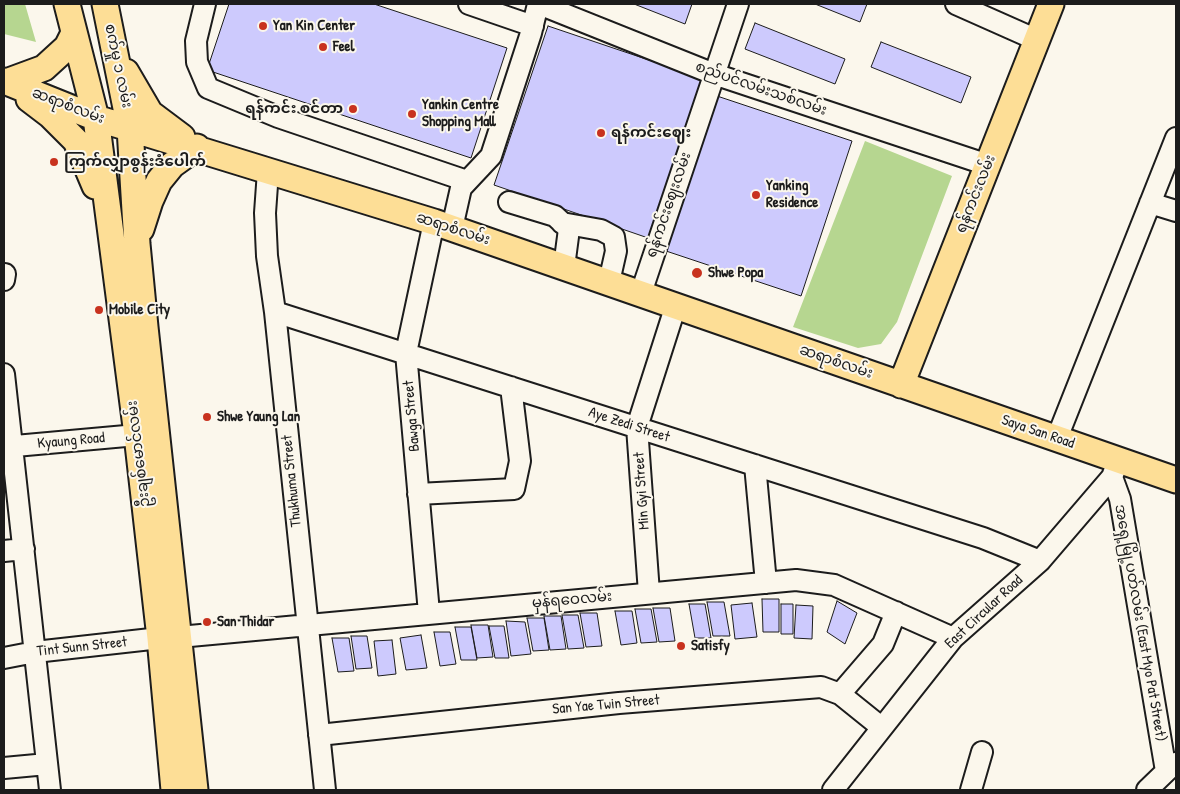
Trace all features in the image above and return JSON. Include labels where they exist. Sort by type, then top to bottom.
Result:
[{"type":"main road","points":[[67,4],[96,118]]},
{"type":"main road","name":"စက်မှု ၁ လမ်း","points":[[105,4],[130,128]]},
{"type":"main road","name":"ရန်ကင်းလမ်း","points":[[901,385],[1052,4]]},
{"type":"main road","points":[[5,81],[50,114],[76,141],[87,164],[102,218],[125,246],[159,181],[172,165],[197,147],[165,127],[150,113],[130,82],[110,28]]},
{"type":"main road","points":[[5,81],[44,68],[67,47],[74,33]]},
{"type":"main road","name":"ဆရာစံလမ်း","points":[[5,81],[96,118],[197,147],[443,225],[901,385]]},
{"type":"main road","name":"ဦးချစ်မောင်လမ်း","points":[[96,118],[125,246],[170,638],[174,790]]},
{"type":"main road","name":"ဦးချစ်မောင်လမ်း","points":[[130,128],[125,246],[137,435],[195,790]]},
{"type":"main road","name":"Saya San Road","points":[[901,385],[1056,438],[1115,469],[1176,480]]},
{"type":"street","points":[[205,4],[196,41],[196,55],[208,88],[278,117],[467,181],[491,156],[539,4]]},
{"type":"street","points":[[470,4],[533,26]]},
{"type":"street","name":"စည်ပင်လမ်းသစ်လမ်း","points":[[539,4],[714,74],[988,165]]},
{"type":"street","name":"ရန်ကင်းဈေးလမ်း","points":[[640,293],[738,4]]},
{"type":"street","points":[[956,4],[1037,40]]},
{"type":"street","points":[[1056,438],[1176,138]]},
{"type":"street","name":"Thukhuma Street","points":[[268,171],[266,213],[267,256],[275,312],[325,790]]},
{"type":"street","name":"Bawga Street","points":[[429,613],[406,353],[443,225],[461,188],[467,181]]},
{"type":"street","points":[[509,202],[555,216],[569,229],[564,267]]},
{"type":"street","points":[[1150,203],[1176,211]]},
{"type":"street","points":[[562,223],[601,230],[614,237],[616,251],[609,282]]},
{"type":"street","name":"Min Gyi Street","points":[[649,593],[637,427],[676,305]]},
{"type":"street","name":"Aye Zedi Street","points":[[275,312],[983,538],[1040,561]]},
{"type":"street","points":[[4,374],[8,446],[24,549],[50,790]]},
{"type":"street","points":[[418,494],[514,489],[520,461],[511,387]]},
{"type":"street","name":"Kyaung Road","points":[[8,446],[137,435]]},
{"type":"street","points":[[755,465],[766,582]]},
{"type":"street","name":"East Circular Road","points":[[833,790],[953,638],[1040,561],[1115,469]]},
{"type":"street","name":"အရှေ့မြို့ပတ်လမ်း (East Myo Pat Street)","points":[[1115,469],[1171,766]]},
{"type":"street","points":[[4,551],[24,549]]},
{"type":"street","name":"မှန်ရဝေလမ်း","points":[[170,638],[796,580],[834,585],[953,638]]},
{"type":"street","points":[[840,694],[883,644],[896,612]]},
{"type":"street","name":"Tint Sunn Street","points":[[4,658],[35,652],[170,638]]},
{"type":"street","name":"San Yae Twin Street","points":[[319,735],[619,703],[821,688],[840,694],[881,728]]},
{"type":"street","points":[[971,790],[982,752]]},
{"type":"street","points":[[4,768],[47,764]]},
{"type":"street","points":[[1147,790],[1171,766]]},
{"type":"green space","points":[[4,4],[25,4],[36,42],[4,34]]},
{"type":"green space","points":[[865,141],[952,176],[897,322],[881,344],[858,348],[793,327]]},
{"type":"building","name":"Yankin Centre Shopping Mall","points":[[229,4],[374,4],[507,48],[471,158],[207,70]]},
{"type":"building","points":[[634,4],[692,4],[685,24]]},
{"type":"building","points":[[815,4],[867,4],[860,22]]},
{"type":"building","points":[[755,23],[845,59],[835,84],[745,49]]},
{"type":"building","name":"ရန်ကင်းဈေး","points":[[548,26],[708,80],[654,240],[494,185]]},
{"type":"building","points":[[881,42],[971,77],[961,103],[871,67]]},
{"type":"building","name":"Yanking Residence","points":[[711,94],[852,141],[801,296],[660,249]]},
{"type":"building","points":[[762,599],[779,599],[779,632],[763,632]]},
{"type":"building","points":[[837,601],[857,613],[845,644],[827,632]]},
{"type":"building","points":[[707,602],[724,602],[730,636],[713,636]]},
{"type":"building","points":[[752,603],[757,637],[735,639],[731,605]]},
{"type":"building","points":[[689,604],[705,604],[711,638],[695,638]]},
{"type":"building","points":[[781,604],[793,604],[793,634],[781,634]]},
{"type":"building","points":[[796,605],[813,606],[812,639],[794,638]]},
{"type":"building","points":[[653,608],[670,608],[675,641],[659,642]]},
{"type":"building","points":[[635,609],[651,609],[657,642],[641,643]]},
{"type":"building","points":[[615,611],[632,611],[637,643],[621,645]]},
{"type":"building","points":[[580,613],[597,613],[602,646],[586,647]]},
{"type":"building","points":[[562,615],[578,615],[584,648],[568,649]]},
{"type":"building","points":[[544,616],[561,616],[566,649],[550,650]]},
{"type":"building","points":[[527,618],[544,618],[549,650],[533,651]]},
{"type":"building","points":[[506,621],[525,622],[531,654],[511,656]]},
{"type":"building","points":[[471,625],[488,625],[493,657],[477,658]]},
{"type":"building","points":[[489,626],[504,626],[509,658],[495,658]]},
{"type":"building","points":[[455,627],[471,627],[477,660],[461,660]]},
{"type":"building","points":[[434,632],[450,632],[456,664],[440,666]]},
{"type":"building","points":[[421,635],[427,668],[406,670],[400,638]]},
{"type":"building","points":[[351,636],[367,636],[372,668],[356,669]]},
{"type":"building","points":[[332,638],[349,638],[354,671],[338,672]]},
{"type":"building","points":[[392,640],[396,674],[378,676],[374,641]]},
{"type":"place","name":"Yan Kin Center","points":[[263,26]]},
{"type":"place","name":"Feel","points":[[323,47]]},
{"type":"place","name":"ရန်ကင်း စင်တာ","points":[[353,109]]},
{"type":"place","name":"Yankin Centre Shopping Mall","points":[[412,114]]},
{"type":"place","name":"ရန်ကင်းဈေး","points":[[601,133]]},
{"type":"place","name":"ကြက်လျှာစွန်းဒံပေါက်","points":[[54,162]]},
{"type":"place","name":"Yanking Residence","points":[[756,195]]},
{"type":"place","name":"Shwe Popa","points":[[697,273]]},
{"type":"place","name":"Mobile City","points":[[99,310]]},
{"type":"place","name":"Shwe Yaung Lan","points":[[207,417]]},
{"type":"place","name":"San Thidar","points":[[207,622]]},
{"type":"place","name":"Satisfy","points":[[681,646]]}]
